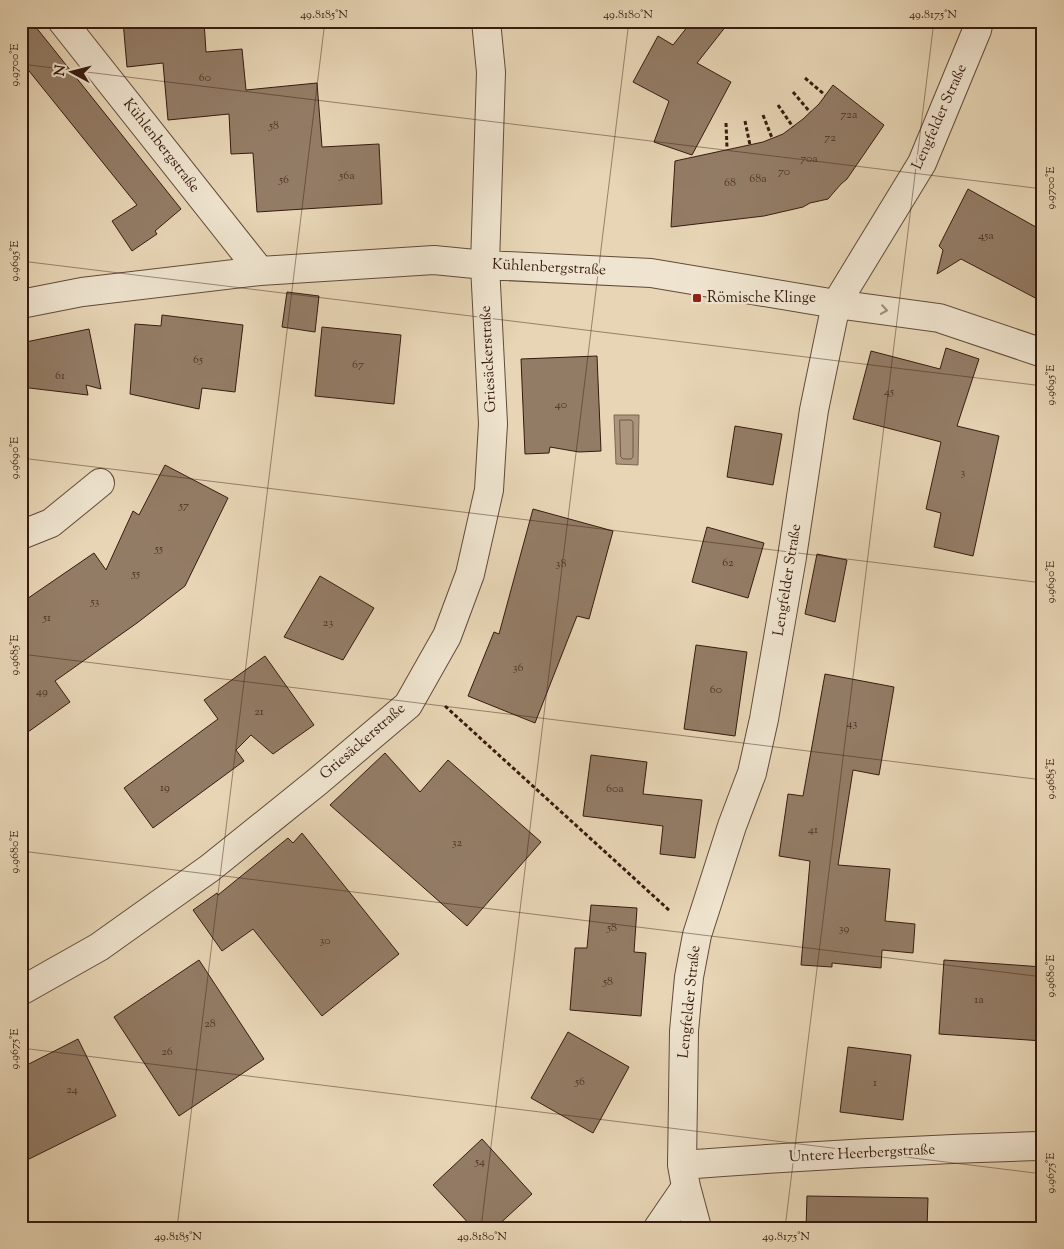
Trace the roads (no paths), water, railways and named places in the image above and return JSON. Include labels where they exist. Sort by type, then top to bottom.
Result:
[{"type":"street","name":"Kühlenbergstraße","points":[[62,21],[260,271]]},
{"type":"street","points":[[485,265],[491,72],[486,21]]},
{"type":"street","name":"Lengfelder Straße","points":[[698,1228],[684,1176],[684,1031],[689,977],[697,935],[732,826],[752,773],[764,719],[792,557],[814,410],[836,304],[922,163],[979,21]]},
{"type":"street","name":"Kühlenbergstraße","points":[[21,304],[82,292],[260,271],[434,260],[485,265],[651,272],[836,304],[939,318],[1043,353]]},
{"type":"street","name":"Griesäckerstraße","points":[[21,991],[99,947],[210,868],[317,782],[408,705],[447,636],[470,574],[489,490],[493,424],[485,265]]},
{"type":"street","points":[[21,535],[52,524],[100,483]]},
{"type":"street","name":"Untere Heerbergstraße","points":[[684,1176],[779,1158],[962,1148],[1043,1146]]},
{"type":"street","points":[[658,1228],[684,1176]]},
{"type":"water","points":[[614,415],[639,415],[638,465],[616,464]]},
{"type":"place","name":"Römische Klinge","points":[[697,298]]}]
